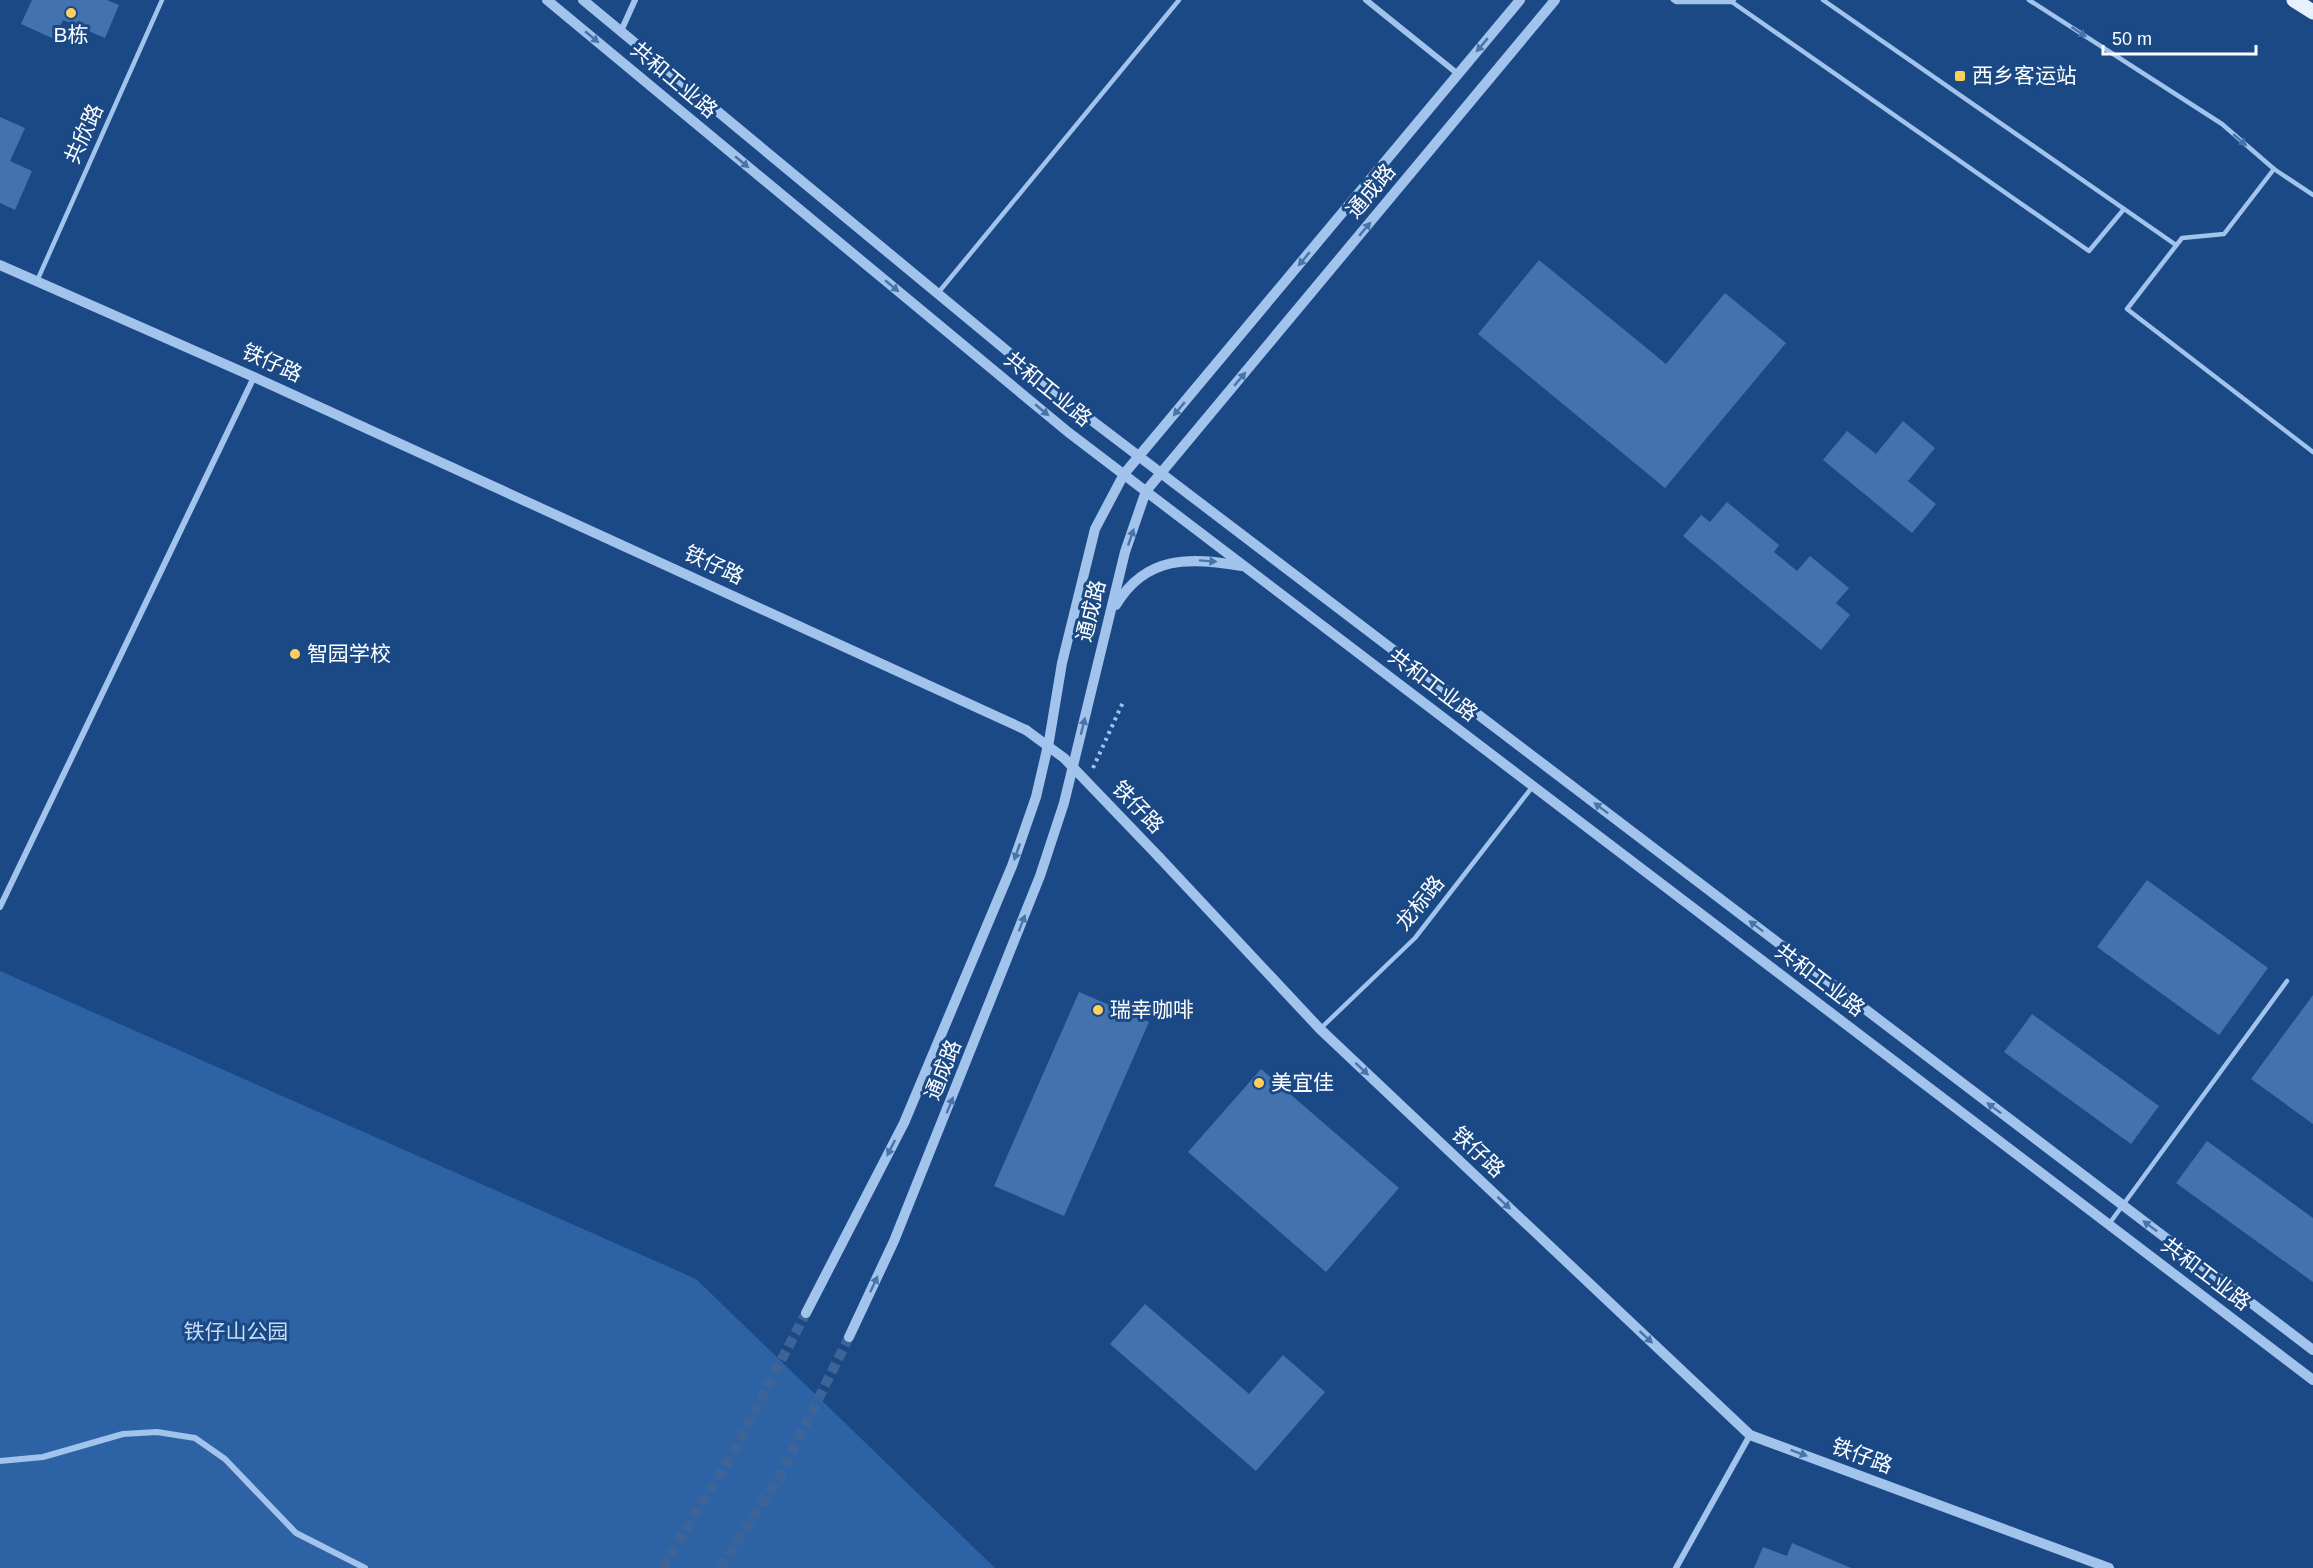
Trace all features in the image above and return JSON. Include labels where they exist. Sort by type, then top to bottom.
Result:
[{"type":"main road","points":[[2294,0],[2313,12]]},
{"type":"street","name":"共和工业路","points":[[547,0],[1059,424],[2313,1380]]},
{"type":"street","name":"共和工业路","points":[[583,0],[1082,413],[2313,1350]]},
{"type":"street","points":[[621,31],[635,0]]},
{"type":"street","points":[[1366,0],[1458,74]]},
{"type":"street","name":"通成路","points":[[806,1313],[904,1123],[1012,866],[1036,797],[1049,741],[1062,663],[1095,529],[1124,474],[1520,0]]},
{"type":"street","name":"通成路","points":[[849,1337],[898,1231],[1040,876],[1064,803],[1125,552],[1146,491],[1555,0]]},
{"type":"street","name":"铁仔路","points":[[0,264],[254,376],[1026,730],[1064,758],[1320,1029],[1750,1435],[2109,1568]]},
{"type":"street","points":[[0,907],[254,376]]},
{"type":"street","points":[[1110,616],[1124,592],[1144,574],[1165,563],[1189,560],[1246,567]]},
{"type":"street","points":[[0,1461],[43,1457],[123,1434],[157,1432],[195,1438],[225,1459],[296,1533],[365,1568]]},
{"type":"street","points":[[1676,1568],[1750,1435]]},
{"type":"lane","name":"共欣路","points":[[37,281],[162,0]]},
{"type":"lane","points":[[938,293],[1179,0]]},
{"type":"lane","points":[[1673,0],[1676,2],[1733,1],[2090,251],[2124,209]]},
{"type":"lane","points":[[1823,0],[2176,245]]},
{"type":"lane","points":[[2029,0],[2222,124],[2274,169],[2313,195]]},
{"type":"lane","points":[[2274,169],[2224,234],[2182,238],[2127,309],[2313,452]]},
{"type":"lane","name":"龙标路","points":[[1320,1029],[1415,938],[1533,786]]},
{"type":"lane","points":[[2109,1224],[2287,981]]},
{"type":"path","points":[[1087,782],[1124,699]]},
{"type":"green space","name":"铁仔山公园","points":[[0,971],[696,1279],[995,1568],[0,1568]]},
{"type":"building","name":"B栋","points":[[32,0],[107,0],[119,5],[105,38],[63,20],[54,39],[21,24]]},
{"type":"building","points":[[0,117],[25,128],[10,161],[32,171],[15,210],[0,203]]},
{"type":"building","points":[[1539,260],[1666,364],[1725,293],[1786,343],[1665,488],[1478,334]]},
{"type":"building","points":[[1903,421],[1935,448],[1908,481],[1936,504],[1912,533],[1823,460],[1847,431],[1876,454]]},
{"type":"building","points":[[1727,502],[1779,545],[1774,552],[1797,571],[1810,556],[1849,588],[1836,603],[1850,615],[1821,650],[1683,536],[1701,515],[1710,522]]},
{"type":"building","points":[[2147,880],[2268,968],[2219,1035],[2097,947]]},
{"type":"building","points":[[1079,992],[1149,1022],[1064,1216],[994,1186]]},
{"type":"building","points":[[2313,995],[2313,1124],[2251,1079]]},
{"type":"building","points":[[2032,1014],[2159,1106],[2131,1144],[2004,1052]]},
{"type":"building","points":[[1261,1069],[1399,1188],[1326,1272],[1188,1152]]},
{"type":"building","points":[[2207,1141],[2313,1218],[2313,1282],[2176,1183]]},
{"type":"building","points":[[1145,1304],[1249,1394],[1283,1355],[1325,1392],[1256,1471],[1110,1344]]},
{"type":"building","points":[[1792,1543],[1851,1568],[1754,1568],[1763,1547],[1787,1556]]},
{"type":"tunnel","points":[[662,1568],[733,1453],[806,1313]]},
{"type":"tunnel","points":[[721,1568],[781,1474],[849,1337]]},
{"type":"place","name":"B栋","points":[[71,13]]},
{"type":"place","name":"西乡客运站","points":[[1960,76]]},
{"type":"place","name":"智园学校","points":[[295,654]]},
{"type":"place","name":"瑞幸咖啡","points":[[1098,1010]]},
{"type":"place","name":"美宜佳","points":[[1259,1083]]}]
